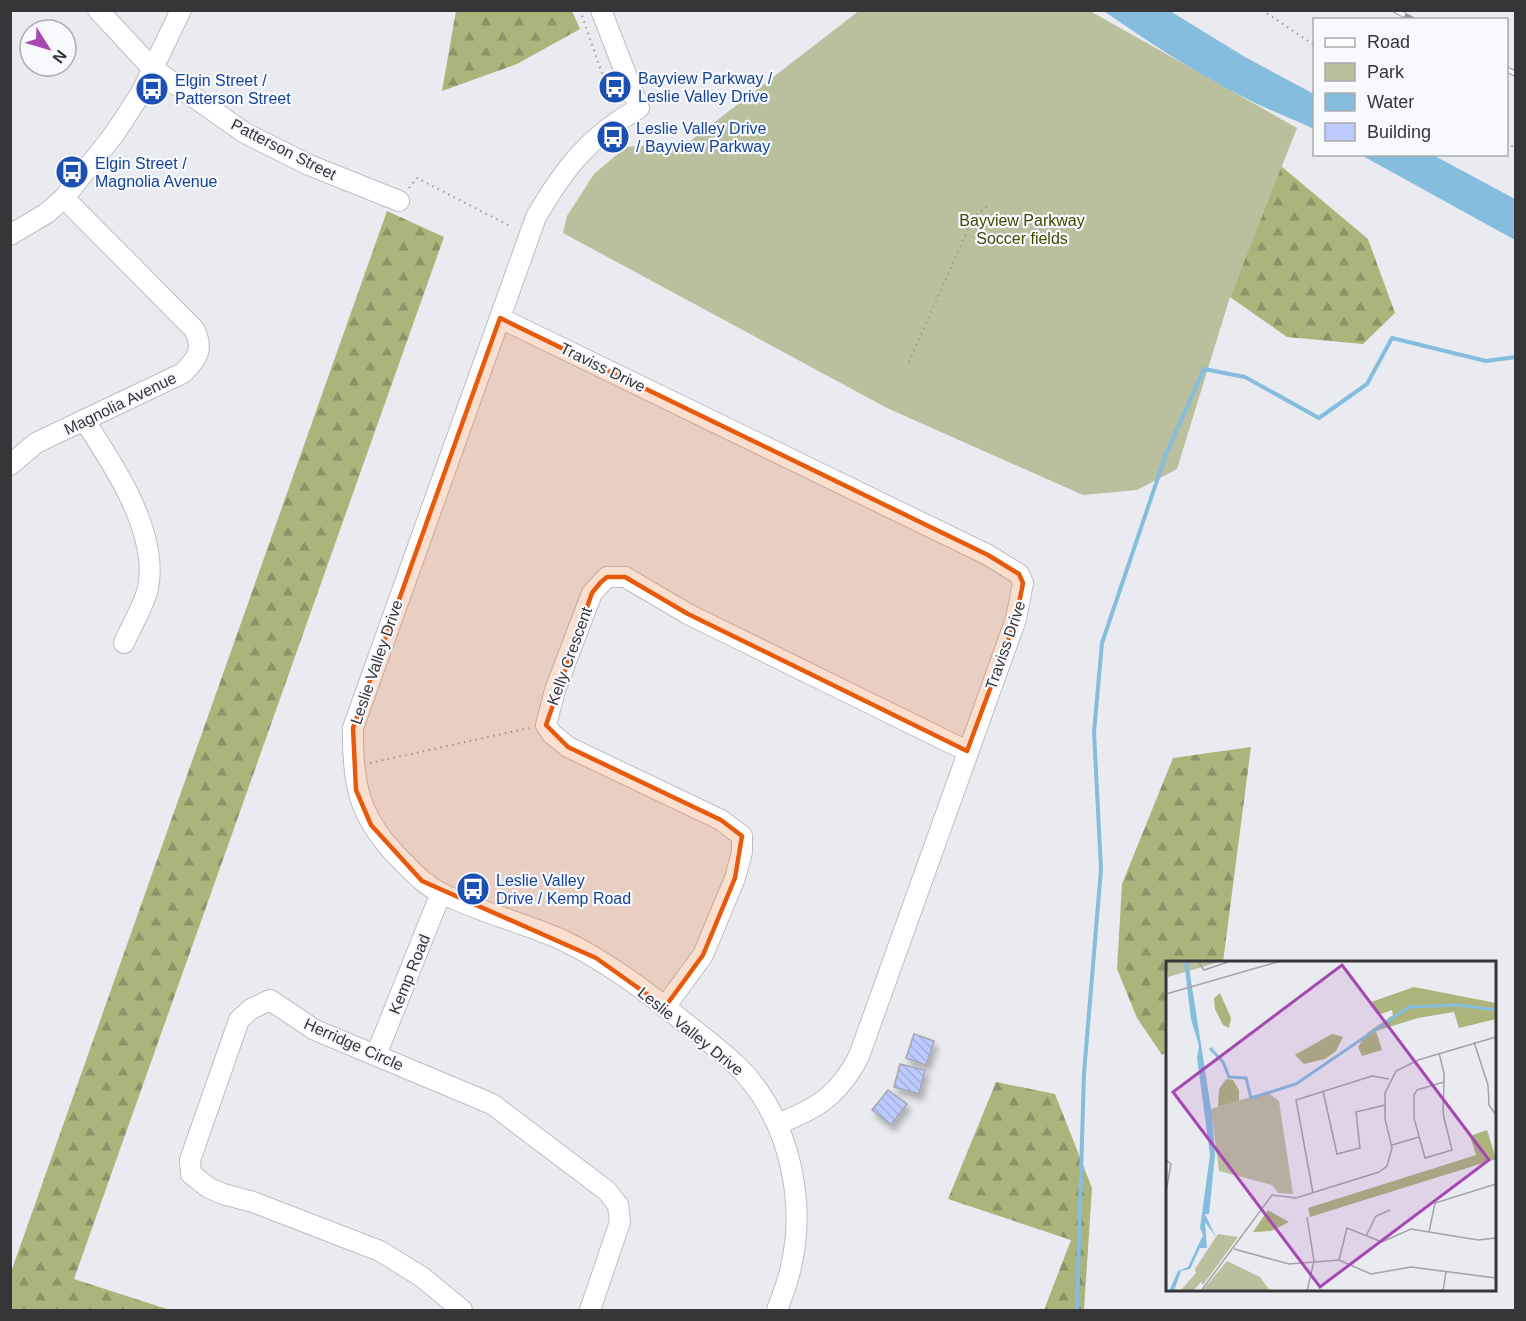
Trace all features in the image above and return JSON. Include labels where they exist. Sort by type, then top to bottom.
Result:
[{"type":"street","name":"Patterson Street","points":[[98,10],[152,68],[245,133],[309,165],[399,201]]},
{"type":"street","points":[[10,235],[47,213],[64,198],[115,133],[141,93],[181,10]]},
{"type":"street","name":"Leslie Valley Drive","points":[[602,10],[639,108],[599,134],[575,156],[558,179],[536,217],[382,640],[353,728],[352,759],[356,790],[370,825],[384,844],[422,881],[441,893],[559,939],[596,958],[665,1007],[746,1075],[778,1124],[790,1162],[795,1192],[791,1267],[777,1311]]},
{"type":"street","name":"Magnolia Avenue","points":[[10,465],[36,443],[183,373],[197,359],[200,341],[194,329],[64,198]]},
{"type":"street","name":"Traviss Drive","points":[[500,318],[977,550],[1019,574],[1023,583],[1020,604],[859,1056],[837,1092],[814,1108],[778,1124]]},
{"type":"street","points":[[84,420],[141,520],[149,547],[148,588],[124,643]]},
{"type":"street","name":"Kelly Crescent","points":[[665,1007],[703,955],[735,878],[742,852],[742,836],[721,820],[568,747],[552,735],[546,725],[555,690],[592,593],[608,576],[625,577],[688,614],[967,751]]},
{"type":"street","name":"Kemp Road","points":[[376,1055],[441,893]]},
{"type":"street","name":"Herridge Circle","points":[[462,1311],[422,1277],[380,1251],[253,1202],[209,1188],[191,1174],[190,1160],[211,1096],[239,1020],[250,1009],[270,1000],[315,1030],[492,1104],[607,1191],[618,1205],[620,1222],[590,1311]]},
{"type":"path","points":[[580,10],[612,102]]},
{"type":"path","points":[[1262,10],[1313,44]]},
{"type":"path","points":[[399,201],[417,178],[512,227]]},
{"type":"path","points":[[909,362],[968,229],[975,216],[990,204]]},
{"type":"path","points":[[370,763],[546,725]]},
{"type":"highlighted area","points":[[500,318],[988,555],[1019,574],[1023,583],[1016,619],[967,751],[688,614],[625,577],[607,577],[601,582],[592,593],[546,725],[568,747],[721,820],[742,836],[735,878],[703,955],[665,1007],[596,958],[422,881],[371,825],[356,790],[353,728]]},
{"type":"green space","name":"Bayview Parkway Soccer fields","points":[[860,10],[1090,11],[1297,128],[1230,297],[1177,469],[1137,490],[1083,495],[887,408],[563,233],[567,216],[594,174],[626,147],[689,142]]},
{"type":"green space","points":[[456,11],[572,11],[580,29],[517,64],[442,91]]},
{"type":"green space","points":[[1281,166],[1368,239],[1395,313],[1363,344],[1287,337],[1230,297]]},
{"type":"green space","points":[[387,211],[444,237],[74,1279],[170,1310],[11,1310],[11,1272]]},
{"type":"green space","points":[[1251,747],[1223,961],[1166,961],[1166,1052],[1162,1055],[1137,1018],[1117,969],[1122,884],[1173,758]]},
{"type":"green space","points":[[996,1082],[1055,1094],[1092,1188],[1084,1310],[1044,1310],[1071,1240],[948,1199]]},
{"type":"water","points":[[1104,11],[1170,11],[1245,57],[1313,93],[1313,129],[1223,86],[1161,50]]},
{"type":"water","points":[[1363,156],[1435,156],[1515,199],[1515,240]]},
{"type":"building","points":[[914,1034],[934,1041],[926,1065],[906,1058]]},
{"type":"building","points":[[900,1064],[925,1070],[919,1094],[894,1087]]},
{"type":"building","points":[[888,1090],[907,1104],[891,1125],[872,1110]]},
{"type":"waterway","points":[[1077,1310],[1084,1073],[1101,869],[1094,732],[1102,643],[1166,454],[1204,369],[1245,377],[1319,418],[1367,384],[1392,338],[1486,361],[1516,357]]},
{"type":"railway","points":[[1395,10],[1409,18]]},
{"type":"railway","points":[[1508,70],[1516,74]]},
{"type":"place","name":"Bayview Parkway / Leslie Valley Drive","points":[[615,87]]},
{"type":"place","name":"Elgin Street / Patterson Street","points":[[152,89]]},
{"type":"place","name":"Leslie Valley Drive / Bayview Parkway","points":[[613,137]]},
{"type":"place","name":"Elgin Street / Magnolia Avenue","points":[[72,172]]},
{"type":"place","name":"Leslie Valley Drive / Kemp Road","points":[[473,889]]}]
